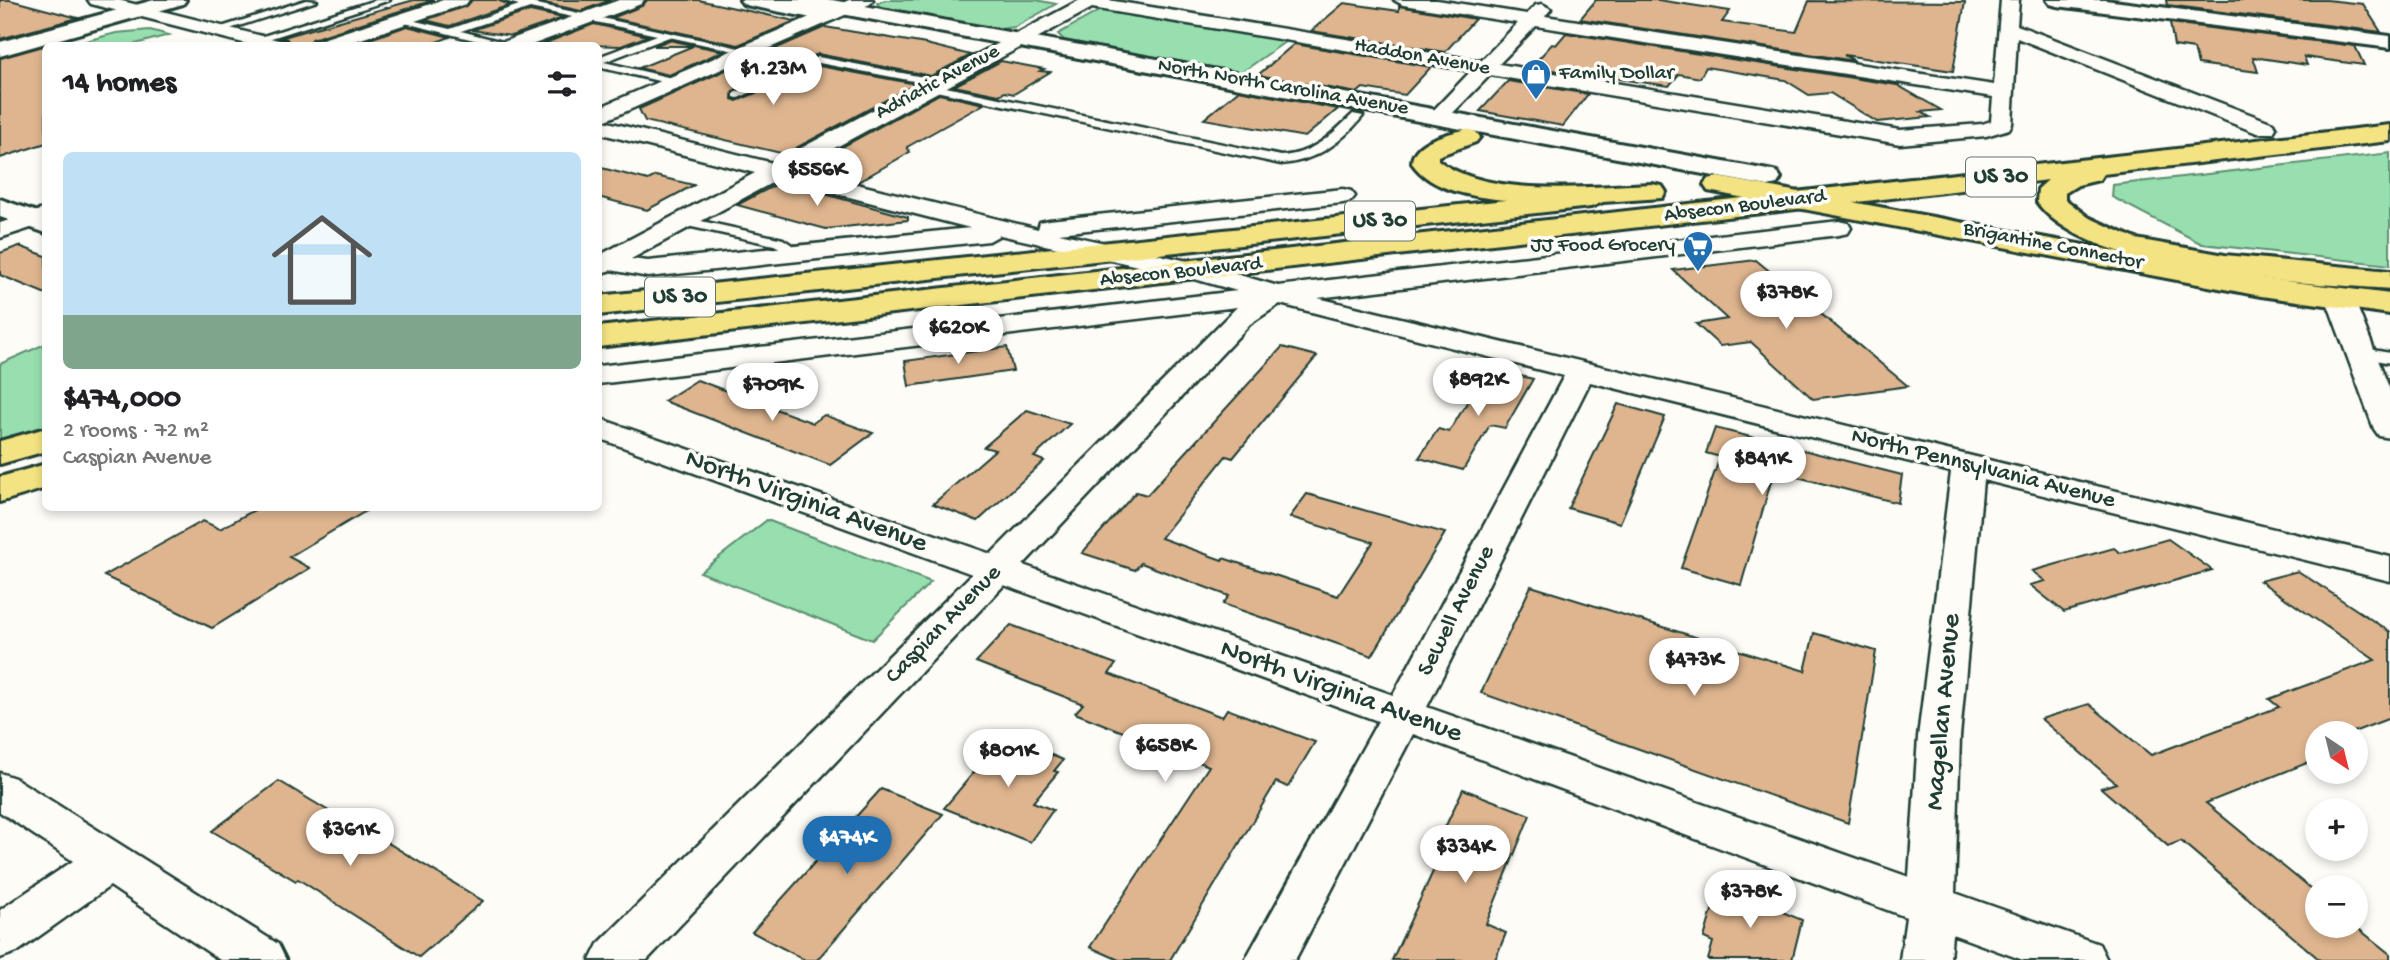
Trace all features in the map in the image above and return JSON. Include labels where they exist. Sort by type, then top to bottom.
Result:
[{"type":"main road","name":"US 30","points":[[1902,163],[2390,114]]},
{"type":"main road","name":"Absecon Boulevard","points":[[602,306],[1768,178],[1802,187],[1849,194],[2154,162],[2390,133]]},
{"type":"main road","points":[[1467,137],[1429,151],[1425,155],[1425,163],[1435,173],[1453,181],[1502,191],[1652,192]]},
{"type":"main road","points":[[2128,246],[2066,216],[2051,202],[2050,195],[2052,189],[2069,179],[2154,162]]},
{"type":"main road","name":"Brigantine Connector","points":[[1768,178],[2225,264],[2385,287]]},
{"type":"main road","name":"Brigantine Connector","points":[[1718,185],[1802,187],[2340,299],[2385,287]]},
{"type":"main road","name":"Absecon Boulevard","points":[[602,337],[1197,271],[1802,187]]},
{"type":"main road","points":[[0,453],[42,440]]},
{"type":"main road","points":[[0,490],[42,476]]},
{"type":"street","points":[[97,0],[264,42]]},
{"type":"street","points":[[0,49],[176,0]]},
{"type":"street","points":[[332,42],[460,0]]},
{"type":"street","points":[[519,42],[635,0]]},
{"type":"street","name":"North North Carolina Avenue","points":[[750,0],[836,12],[1439,116],[1768,178]]},
{"type":"street","name":"North North Carolina Avenue","points":[[799,0],[836,12]]},
{"type":"street","points":[[602,114],[864,0]]},
{"type":"street","points":[[1404,0],[2002,92],[2010,0]]},
{"type":"street","points":[[1439,116],[1551,0]]},
{"type":"street","points":[[2057,0],[2390,42]]},
{"type":"street","name":"Adriatic Avenue","points":[[604,264],[1091,1]]},
{"type":"street","name":"Haddon Avenue","points":[[1091,1],[1882,136],[1986,130],[1998,126],[2003,121],[2002,92]]},
{"type":"street","points":[[2008,28],[2265,128]]},
{"type":"street","name":"North North Carolina Avenue","points":[[1010,44],[1357,116],[1718,185]]},
{"type":"street","name":"North Pennsylvania Avenue","points":[[602,127],[1013,230],[1197,271],[1276,295],[2390,569]]},
{"type":"street","points":[[604,264],[648,269],[1343,196]]},
{"type":"street","points":[[0,207],[41,220]]},
{"type":"street","points":[[0,231],[41,220]]},
{"type":"street","name":"Absecon Boulevard","points":[[1276,295],[1839,228]]},
{"type":"street","points":[[602,375],[1276,295]]},
{"type":"street","name":"Caspian Avenue","points":[[615,960],[1242,316],[1276,295]]},
{"type":"street","points":[[2340,299],[2390,429]]},
{"type":"street","name":"Sewell Avenue","points":[[1270,960],[1403,714],[1581,371]]},
{"type":"street","name":"North Virginia Avenue","points":[[602,428],[2082,960]]},
{"type":"street","name":"Magellan Avenue","points":[[1925,960],[1931,905],[1939,737],[1968,465]]},
{"type":"street","points":[[0,790],[261,960]]},
{"type":"street","points":[[0,937],[110,861]]},
{"type":"lane","points":[[256,40],[385,0]]},
{"type":"lane","points":[[506,0],[748,51]]},
{"type":"lane","points":[[217,30],[312,1]]},
{"type":"lane","points":[[452,31],[529,5]]},
{"type":"lane","points":[[398,20],[498,42]]},
{"type":"lane","points":[[602,61],[668,34]]},
{"type":"lane","points":[[738,95],[818,60],[1281,160],[1306,158],[1317,154],[1357,116]]},
{"type":"lane","points":[[719,63],[779,76]]},
{"type":"lane","points":[[602,64],[676,82]]},
{"type":"lane","points":[[683,221],[778,242],[797,253]]},
{"type":"lane","points":[[2361,352],[2390,358]]},
{"type":"green space","points":[[885,0],[1036,0],[1056,4],[1015,27],[999,29],[880,7],[877,3]]},
{"type":"green space","points":[[1106,7],[1289,39],[1241,73],[1064,40],[1058,34]]},
{"type":"green space","points":[[150,30],[169,35],[143,42],[82,42],[116,33]]},
{"type":"green space","points":[[2390,153],[2390,265],[2202,244],[2112,197],[2113,185]]},
{"type":"green space","points":[[42,345],[42,429],[0,442],[0,364]]},
{"type":"green space","points":[[767,520],[931,582],[872,640],[700,572]]},
{"type":"building","points":[[0,0],[10,0],[78,18],[0,39]]},
{"type":"building","points":[[414,0],[434,0],[312,39],[311,42],[288,42],[287,39],[280,38]]},
{"type":"building","points":[[472,0],[498,0],[510,5],[450,26],[425,20],[467,6]]},
{"type":"building","points":[[531,0],[611,0],[581,11]]},
{"type":"building","points":[[647,0],[698,0],[795,21],[738,45],[612,18],[642,6]]},
{"type":"building","points":[[1596,0],[1658,0],[1730,11],[1722,22],[1796,32],[1809,1],[1965,2],[1953,71],[1844,55],[1855,61],[1580,19]]},
{"type":"building","points":[[2166,0],[2327,0],[2363,4],[2381,32],[2167,5]]},
{"type":"building","points":[[1344,3],[1399,11],[1399,6],[1475,19],[1445,52],[1311,31]]},
{"type":"building","points":[[530,11],[563,18],[511,36],[472,30]]},
{"type":"building","points":[[2170,23],[2355,46],[2364,65],[2304,57],[2307,65],[2253,57],[2258,72],[2198,64],[2194,49],[2174,46]]},
{"type":"building","points":[[594,24],[648,36],[621,46],[602,46],[602,42],[548,42]]},
{"type":"building","points":[[407,26],[450,37],[437,42],[361,42]]},
{"type":"building","points":[[825,27],[926,44],[971,55],[931,76],[818,54],[780,70],[743,63]]},
{"type":"building","points":[[1566,33],[1897,85],[1941,110],[1921,112],[1930,117],[1877,122],[1830,93],[1809,95],[1785,80],[1706,67],[1700,78],[1679,74],[1669,86],[1531,67]]},
{"type":"building","points":[[669,40],[723,51],[669,75],[639,68],[693,46],[654,46]]},
{"type":"building","points":[[1294,44],[1431,67],[1405,95],[1363,88],[1357,93],[1258,75]]},
{"type":"building","points":[[42,46],[42,144],[0,158],[0,58]]},
{"type":"building","points":[[1001,61],[1050,72],[1014,94],[1005,92],[999,95],[954,86]]},
{"type":"building","points":[[819,66],[916,84],[785,154],[645,121],[639,109],[728,69],[762,78],[733,91],[732,99],[737,101]]},
{"type":"building","name":"Family Dollar","points":[[1508,81],[1588,94],[1563,126],[1480,111]]},
{"type":"building","points":[[1239,90],[1338,109],[1305,137],[1204,119]]},
{"type":"building","points":[[939,94],[984,104],[907,147],[910,152],[858,182],[815,171],[838,164],[818,160]]},
{"type":"building","points":[[602,168],[648,180],[656,176],[694,185],[647,210],[602,198]]},
{"type":"building","points":[[781,182],[908,217],[908,220],[826,229],[737,205]]},
{"type":"building","points":[[19,246],[42,255],[42,292],[0,275],[0,253]]},
{"type":"building","points":[[1756,260],[1908,386],[1813,399],[1751,342],[1720,346],[1696,324],[1727,319],[1673,270]]},
{"type":"building","points":[[1007,347],[1013,371],[909,386],[905,361]]},
{"type":"building","points":[[1282,347],[1317,356],[1233,458],[1226,456],[1161,538],[1338,596],[1373,542],[1290,517],[1307,494],[1445,533],[1372,656],[1223,604],[1229,596],[1141,563],[1135,570],[1082,553],[1136,492],[1147,495]]},
{"type":"building","points":[[1488,368],[1533,379],[1505,428],[1490,425],[1463,470],[1419,458],[1438,429],[1449,432]]},
{"type":"building","points":[[697,380],[813,423],[824,415],[873,433],[830,465],[664,401]]},
{"type":"building","points":[[1618,404],[1665,417],[1620,523],[1568,508]]},
{"type":"building","points":[[1027,410],[1070,424],[1034,457],[1044,461],[978,521],[933,504],[995,450],[984,447]]},
{"type":"building","points":[[1715,428],[1902,475],[1898,503],[1774,471],[1741,585],[1681,568],[1720,457],[1706,453]]},
{"type":"building","points":[[253,511],[366,511],[289,557],[310,568],[212,628],[104,576],[203,521],[220,529]]},
{"type":"building","points":[[2168,539],[2212,570],[2064,612],[2030,585],[2045,581],[2032,571],[2114,548],[2120,553]]},
{"type":"building","points":[[2298,571],[2390,632],[2390,718],[2368,726],[2368,721],[2305,721],[2305,764],[2206,803],[2305,884],[2305,938],[2368,936],[2390,954],[2390,960],[2320,960],[2181,841],[2168,846],[2101,788],[2116,783],[2041,719],[2089,704],[2151,755],[2279,707],[2269,699],[2375,660],[2260,581]]},
{"type":"building","points":[[1531,586],[1805,671],[1814,633],[1876,651],[1848,823],[1481,693]]},
{"type":"building","points":[[1011,625],[1116,664],[1109,674],[1222,717],[1227,709],[1315,742],[1288,787],[1276,782],[1170,960],[1119,960],[1090,947],[1209,766],[1075,713],[1083,704],[976,662]]},
{"type":"building","points":[[1005,735],[1063,760],[1054,771],[1058,772],[1033,802],[1053,810],[1030,842],[944,808]]},
{"type":"building","points":[[279,781],[367,834],[370,832],[483,901],[419,957],[298,879],[296,881],[212,831]]},
{"type":"building","points":[[881,789],[943,814],[817,960],[805,960],[752,932]]},
{"type":"building","points":[[1463,789],[1530,815],[1486,924],[1506,933],[1495,960],[1392,960],[1449,837],[1442,834]]},
{"type":"building","points":[[1719,886],[1802,920],[1792,960],[1708,960],[1713,942],[1704,938]]},
{"type":"place","name":"Family Dollar","points":[[1536,101]]},
{"type":"place","name":"JJ Food Grocery","points":[[1698,273]]}]
